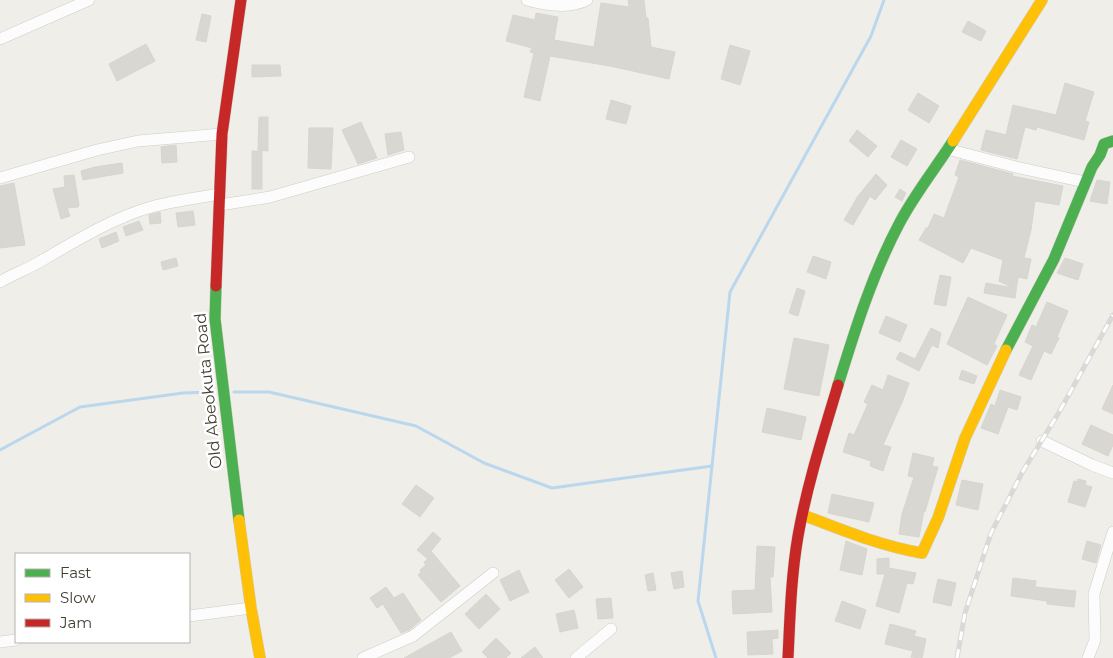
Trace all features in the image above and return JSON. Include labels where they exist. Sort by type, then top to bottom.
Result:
[{"type":"main road","name":"Old Abeokuta Road","points":[[242,0],[222,134],[215,319],[229,446],[251,608],[260,658]]},
{"type":"main road","points":[[788,658],[791,582],[803,515],[847,353],[879,266],[906,211],[1042,0]]},
{"type":"main road","points":[[803,515],[870,540],[903,550],[922,553],[938,518],[965,438],[1014,334],[1054,259],[1085,182],[1104,144],[1113,141]]},
{"type":"street","points":[[0,39],[88,0]]},
{"type":"street","points":[[527,0],[536,3],[573,6],[587,0]]},
{"type":"street","points":[[0,178],[97,150],[138,141],[222,134]]},
{"type":"street","points":[[947,149],[1085,182]]},
{"type":"street","points":[[0,282],[40,262],[59,249],[126,216],[148,208],[220,200],[270,197],[409,157]]},
{"type":"street","points":[[1042,441],[1113,473]]},
{"type":"street","points":[[1088,658],[1095,640],[1094,594],[1113,532]]},
{"type":"street","points":[[363,658],[414,636],[494,572]]},
{"type":"street","points":[[190,616],[251,608]]},
{"type":"street","points":[[576,658],[611,629]]},
{"type":"street","points":[[0,642],[15,640]]},
{"type":"building","points":[[628,0],[644,0],[651,47],[675,52],[669,79],[610,66],[550,56],[540,101],[524,97],[534,53],[530,52],[532,48],[506,41],[513,15],[535,20],[536,13],[558,17],[554,40],[594,47],[601,3],[629,7]]},
{"type":"building","points":[[202,14],[211,16],[206,42],[196,40]]},
{"type":"building","points":[[968,21],[986,31],[981,41],[962,32]]},
{"type":"building","points":[[146,44],[155,61],[117,81],[109,64]]},
{"type":"building","points":[[730,45],[750,51],[740,85],[721,79]]},
{"type":"building","points":[[252,65],[280,65],[281,76],[252,77]]},
{"type":"building","points":[[1065,83],[1094,92],[1085,121],[1089,122],[1084,140],[1037,127],[1036,130],[1025,127],[1017,159],[981,150],[986,130],[1006,135],[1013,105],[1056,115]]},
{"type":"building","points":[[918,93],[939,106],[929,123],[908,110]]},
{"type":"building","points":[[611,100],[631,106],[626,124],[606,119]]},
{"type":"building","points":[[259,117],[268,117],[268,151],[258,150]]},
{"type":"building","points":[[361,122],[377,158],[358,164],[342,130]]},
{"type":"building","points":[[309,128],[333,128],[331,169],[308,168]]},
{"type":"building","points":[[857,130],[877,146],[868,157],[849,141]]},
{"type":"building","points":[[401,132],[404,150],[388,155],[385,134]]},
{"type":"building","points":[[901,140],[917,149],[907,166],[891,157]]},
{"type":"building","points":[[176,145],[177,162],[162,163],[161,147]]},
{"type":"building","points":[[252,151],[262,151],[262,189],[252,189]]},
{"type":"building","points":[[960,160],[1013,174],[1012,176],[1063,186],[1059,205],[1035,201],[1031,230],[1024,258],[1031,259],[1027,279],[1018,277],[1015,298],[984,293],[986,283],[1013,288],[999,281],[1003,260],[971,248],[963,263],[919,240],[926,228],[928,228],[934,214],[944,218],[959,177],[955,175]]},
{"type":"building","points":[[122,163],[123,173],[83,180],[81,171]]},
{"type":"building","points":[[876,174],[887,185],[875,200],[870,196],[853,225],[844,220],[858,196]]},
{"type":"building","points":[[74,175],[79,205],[78,207],[67,208],[70,216],[61,219],[53,189],[65,187],[64,176]]},
{"type":"building","points":[[1097,180],[1110,182],[1107,204],[1090,201]]},
{"type":"building","points":[[14,183],[25,245],[0,248],[0,186]]},
{"type":"building","points":[[900,189],[906,193],[902,201],[895,197]]},
{"type":"building","points":[[193,211],[195,225],[178,227],[176,213]]},
{"type":"building","points":[[160,212],[161,223],[150,224],[149,215]]},
{"type":"building","points":[[139,221],[143,230],[126,236],[123,227]]},
{"type":"building","points":[[116,232],[119,241],[102,248],[99,239]]},
{"type":"building","points":[[813,256],[831,262],[826,279],[807,272]]},
{"type":"building","points":[[176,258],[178,266],[163,270],[161,262]]},
{"type":"building","points":[[1065,258],[1083,264],[1078,280],[1057,273]]},
{"type":"building","points":[[940,275],[951,277],[946,306],[934,304]]},
{"type":"building","points":[[797,288],[805,291],[798,316],[789,313]]},
{"type":"building","points":[[968,297],[1007,315],[994,344],[997,346],[987,365],[947,344]]},
{"type":"building","points":[[1047,302],[1068,311],[1057,337],[1059,338],[1051,354],[1044,351],[1031,380],[1019,375],[1033,346],[1025,342],[1032,325],[1036,327]]},
{"type":"building","points":[[886,316],[907,325],[900,342],[879,333]]},
{"type":"building","points":[[931,328],[941,333],[938,348],[932,345],[919,371],[896,359],[900,352],[915,359]]},
{"type":"building","points":[[794,338],[829,345],[819,396],[784,389]]},
{"type":"building","points":[[962,370],[977,376],[974,384],[959,379]]},
{"type":"building","points":[[888,375],[909,383],[883,445],[891,447],[883,471],[870,466],[871,461],[843,452],[849,433],[854,435],[868,404],[864,402],[872,385],[883,390]]},
{"type":"building","points":[[1113,385],[1113,414],[1102,409]]},
{"type":"building","points":[[1000,390],[1021,397],[1017,410],[1008,407],[998,434],[981,428],[991,404],[995,406]]},
{"type":"building","points":[[767,408],[806,417],[801,440],[762,432]]},
{"type":"building","points":[[1091,425],[1113,435],[1113,445],[1108,456],[1082,444]]},
{"type":"building","points":[[913,453],[934,458],[932,466],[938,467],[924,511],[919,537],[899,534],[902,514],[914,477],[908,476]]},
{"type":"building","points":[[1078,479],[1086,481],[1085,485],[1092,487],[1085,507],[1068,502],[1074,481],[1077,482]]},
{"type":"building","points":[[962,480],[983,484],[978,510],[956,505]]},
{"type":"building","points":[[416,485],[434,498],[420,517],[402,504]]},
{"type":"building","points":[[832,494],[874,503],[869,522],[828,513]]},
{"type":"building","points":[[433,532],[441,539],[431,551],[460,586],[441,602],[418,575],[421,572],[420,570],[426,565],[424,562],[428,559],[417,550]]},
{"type":"building","points":[[846,541],[867,549],[862,575],[840,570]]},
{"type":"building","points":[[1087,541],[1101,545],[1096,563],[1082,559]]},
{"type":"building","points":[[757,546],[775,547],[773,577],[770,577],[772,612],[733,614],[732,591],[755,590]]},
{"type":"building","points":[[889,558],[889,568],[916,573],[913,584],[907,583],[899,613],[876,606],[885,574],[877,574],[877,559]]},
{"type":"building","points":[[569,569],[583,587],[569,598],[555,580]]},
{"type":"building","points":[[519,570],[529,592],[510,601],[500,580]]},
{"type":"building","points":[[682,571],[684,587],[674,589],[671,573]]},
{"type":"building","points":[[653,573],[656,590],[648,591],[645,575]]},
{"type":"building","points":[[1013,578],[1036,581],[1035,587],[1076,591],[1074,607],[1047,604],[1047,601],[1011,596]]},
{"type":"building","points":[[938,579],[956,583],[951,606],[933,602]]},
{"type":"building","points":[[386,587],[394,598],[403,593],[421,620],[409,630],[401,633],[383,604],[377,608],[370,598]]},
{"type":"building","points":[[486,594],[500,609],[479,629],[465,614]]},
{"type":"building","points":[[611,598],[613,618],[598,619],[596,599]]},
{"type":"building","points":[[842,601],[866,610],[860,629],[835,621]]},
{"type":"building","points":[[574,610],[578,628],[560,632],[556,614]]},
{"type":"building","points":[[890,624],[916,631],[914,636],[926,639],[922,658],[911,657],[913,651],[885,644]]},
{"type":"building","points":[[778,630],[778,638],[772,639],[773,654],[748,655],[747,632]]},
{"type":"building","points":[[451,632],[462,651],[449,658],[404,658]]},
{"type":"building","points":[[496,638],[511,653],[506,658],[488,658],[482,652]]},
{"type":"building","points":[[535,647],[543,658],[521,658]]},
{"type":"waterway","points":[[716,658],[698,601],[730,292],[871,36],[884,0]]},
{"type":"waterway","points":[[0,450],[80,407],[183,393],[212,392]]},
{"type":"waterway","points":[[234,392],[269,392],[416,426],[484,463],[552,488],[712,466]]},
{"type":"railway","points":[[957,658],[965,613],[991,533],[1023,471],[1058,414],[1113,315]]},
{"type":"traffic: fast","points":[[838,385],[865,303],[889,243],[911,203],[953,141]]},
{"type":"traffic: fast","points":[[1006,350],[1054,259],[1092,167],[1100,155],[1104,144],[1113,141]]},
{"type":"traffic: fast","points":[[216,286],[215,319],[239,520]]},
{"type":"traffic: slow","points":[[953,141],[1042,0]]},
{"type":"traffic: slow","points":[[803,515],[877,542],[922,553],[938,518],[965,438],[1006,350]]},
{"type":"traffic: slow","points":[[239,520],[260,658]]},
{"type":"traffic: jam","points":[[216,286],[222,134],[241,0]]},
{"type":"traffic: jam","points":[[788,658],[792,582],[798,536],[821,441],[838,385]]}]
